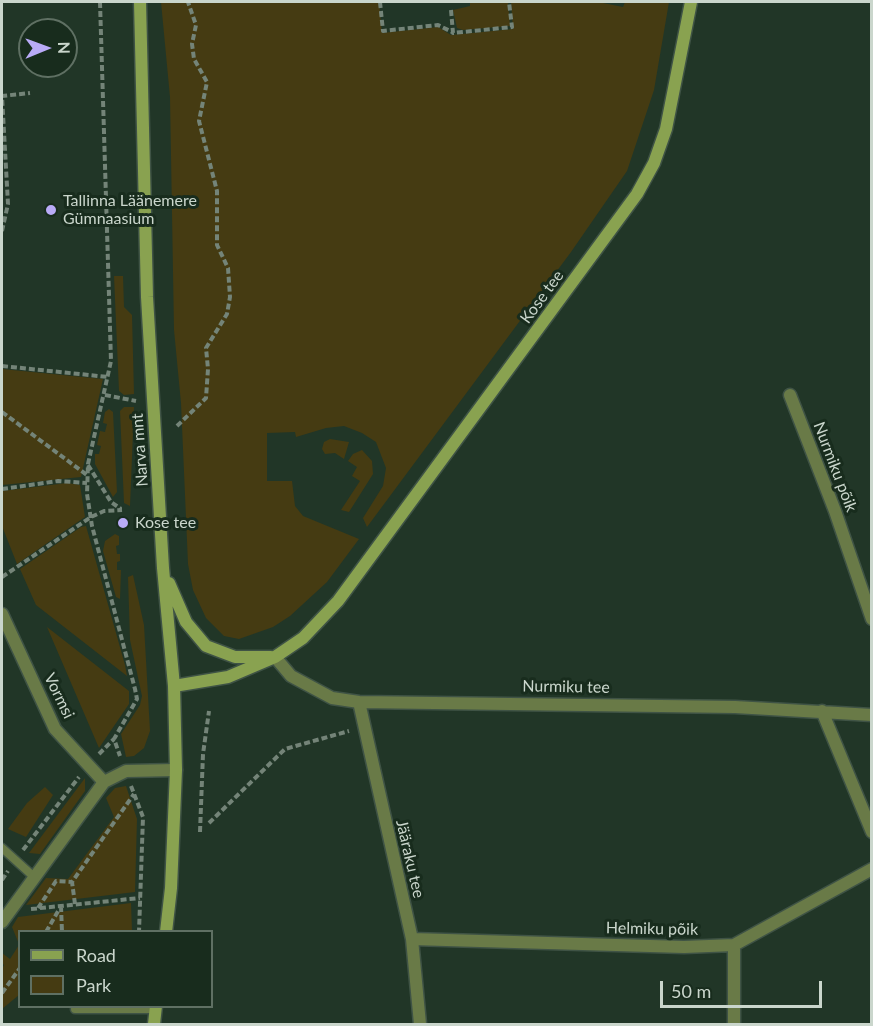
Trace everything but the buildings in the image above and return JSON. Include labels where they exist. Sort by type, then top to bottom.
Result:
[{"type":"main road","name":"Narva mnt","points":[[140,2],[147,297],[163,568],[174,686],[176,770],[171,888],[165,930]]},
{"type":"main road","name":"Kose tee","points":[[174,686],[228,677],[275,657],[303,638],[338,601],[637,194],[654,163],[666,129],[691,2]]},
{"type":"main road","points":[[163,568],[186,622],[202,643],[226,655],[275,657]]},
{"type":"main road","points":[[154,1024],[156,1008]]},
{"type":"street","name":"Nurmiku põik","points":[[790,395],[835,511],[872,619]]},
{"type":"street","name":"Vormsi","points":[[2,614],[55,729],[104,782]]},
{"type":"street","name":"Nurmiku tee","points":[[275,657],[291,676],[332,698],[359,702],[723,707],[872,715]]},
{"type":"street","name":"Jääraku tee","points":[[359,702],[412,939],[420,1024]]},
{"type":"street","points":[[822,711],[872,832]]},
{"type":"street","points":[[2,922],[33,876],[104,782],[126,771],[176,770]]},
{"type":"street","name":"Helmiku põik","points":[[412,939],[684,947],[734,945],[872,869]]},
{"type":"street","points":[[734,945],[734,1024]]},
{"type":"lane","points":[[2,848],[33,876]]},
{"type":"lane","points":[[75,1009],[156,1008]]},
{"type":"path","points":[[2,880],[88,764],[114,739],[137,699],[91,517],[87,483],[88,464],[111,361],[100,2]]},
{"type":"path","points":[[177,426],[206,398],[208,369],[206,348],[227,314],[230,297],[228,268],[217,245],[217,191],[199,121],[207,82],[194,59],[192,44],[196,25],[188,2]]},
{"type":"path","points":[[381,2],[383,31],[438,25],[453,33],[512,27],[509,2]]},
{"type":"path","points":[[451,10],[453,33]]},
{"type":"path","points":[[2,231],[8,204],[2,96],[30,93]]},
{"type":"path","points":[[2,195],[8,204]]},
{"type":"path","points":[[2,366],[108,377]]},
{"type":"path","points":[[105,395],[136,401]]},
{"type":"path","points":[[2,412],[87,475]]},
{"type":"path","points":[[2,577],[91,517],[104,511],[122,510],[111,502],[88,464]]},
{"type":"path","points":[[2,489],[58,481],[87,483]]},
{"type":"path","points":[[200,831],[203,754],[209,711]]},
{"type":"path","points":[[209,823],[285,749],[364,727]]},
{"type":"path","points":[[114,739],[143,817],[139,930]]},
{"type":"path","points":[[75,904],[72,882],[134,794]]},
{"type":"path","points":[[37,908],[56,881],[72,882]]},
{"type":"path","points":[[141,888],[147,889]]},
{"type":"path","points":[[15,903],[30,909],[140,898]]},
{"type":"path","points":[[47,930],[61,906]]},
{"type":"path","points":[[61,906],[62,930]]},
{"type":"path","points":[[2,993],[18,971]]},
{"type":"green space","points":[[161,2],[379,2],[382,33],[438,27],[451,35],[513,29],[511,2],[598,2],[623,7],[625,2],[669,2],[654,90],[627,171],[571,252],[367,527],[363,518],[383,486],[386,468],[376,442],[344,426],[326,428],[296,437],[295,432],[267,433],[267,481],[292,481],[295,506],[303,516],[359,539],[327,582],[290,616],[273,627],[239,639],[224,636],[206,618],[193,590],[188,564],[181,403],[174,330],[170,97]]},
{"type":"green space","points":[[470,2],[508,2],[510,26],[463,30],[457,28],[453,10],[470,6]]},
{"type":"green space","points":[[114,276],[123,276],[124,307],[132,315],[134,394],[124,395],[119,391]]},
{"type":"green space","points":[[2,369],[103,379],[81,477],[2,485]]},
{"type":"green space","points":[[124,407],[134,407],[130,506],[124,503],[120,411]]},
{"type":"green space","points":[[109,409],[113,412],[117,492],[113,497],[95,464],[95,454],[99,454],[101,446],[97,445],[100,431],[105,432],[107,424],[103,423],[105,412]]},
{"type":"green space","points":[[330,439],[349,442],[344,459],[335,453],[325,454],[322,449],[324,442]]},
{"type":"green space","points":[[362,450],[372,461],[373,474],[349,512],[341,510],[360,481],[352,476],[357,467],[348,461],[353,454]]},
{"type":"green space","points":[[67,483],[80,485],[85,517],[17,564],[2,526],[2,491]]},
{"type":"green space","points":[[86,526],[127,676],[36,605],[20,569],[81,527]]},
{"type":"green space","points":[[115,534],[119,536],[119,545],[116,546],[117,554],[120,554],[117,570],[121,570],[120,599],[116,597],[103,551],[105,541]]},
{"type":"green space","points":[[133,575],[144,625],[150,731],[144,748],[134,756],[126,757],[121,734],[140,705],[142,696],[130,640],[128,577]]},
{"type":"green space","points":[[47,627],[129,691],[129,704],[99,748]]},
{"type":"green space","points":[[85,778],[85,791],[40,854],[29,853]]},
{"type":"green space","points":[[126,786],[137,819],[135,892],[26,905],[46,878],[68,879],[114,817],[106,798],[115,788]]},
{"type":"green space","points":[[45,787],[53,795],[26,837],[8,829],[27,803]]},
{"type":"green space","points":[[131,903],[132,930],[18,930],[18,942],[12,927],[18,917]]},
{"type":"green space","points":[[18,947],[18,996],[2,1009],[2,969],[4,965],[2,953],[10,959]]},
{"type":"place","name":"Tallinna Läänemere Gümnaasium","points":[[51,210]]},
{"type":"place","name":"Kose tee","points":[[123,523]]}]
